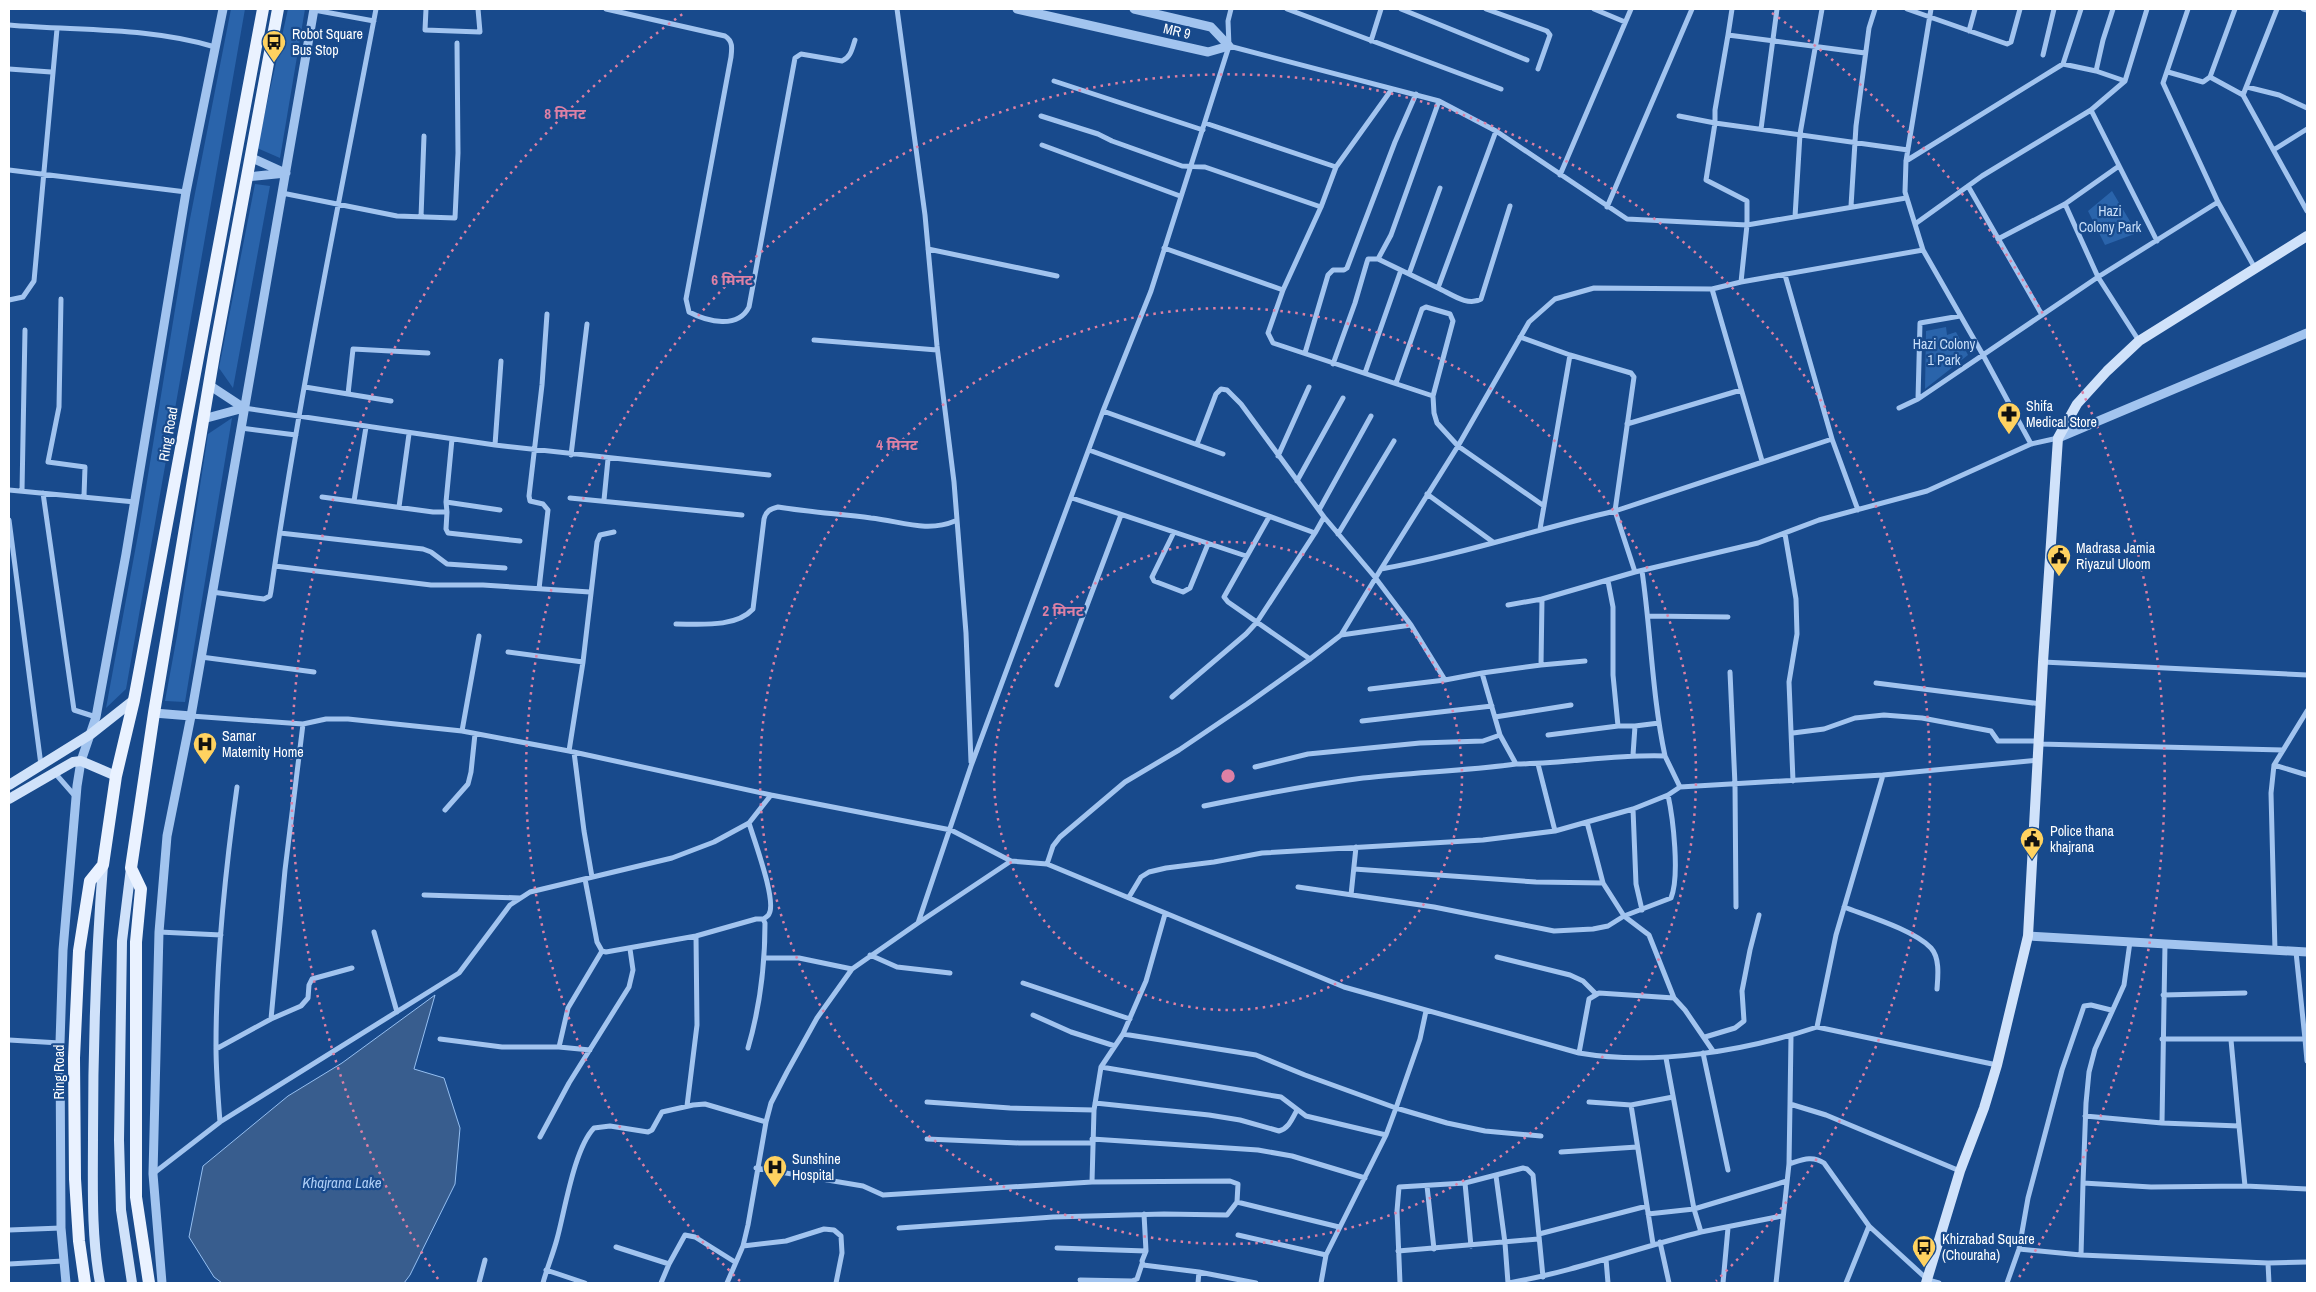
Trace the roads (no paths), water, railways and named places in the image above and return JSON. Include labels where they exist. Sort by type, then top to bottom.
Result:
[{"type":"main road","name":"Ring Road","points":[[100,1283],[92,1205],[95,967],[103,866],[116,776],[134,700],[263,9]]},
{"type":"main road","points":[[132,1283],[121,1210],[119,1140],[122,941],[154,713],[203,419],[278,9]]},
{"type":"main road","points":[[1927,1281],[1960,1171],[1984,1108],[1997,1065],[2028,936],[2043,662],[2058,438],[2077,404],[2107,371],[2139,341],[2256,270],[2307,236]]},
{"type":"main road","points":[[9,785],[90,734],[134,700]]},
{"type":"main road","points":[[9,799],[74,762],[81,761],[116,776]]},
{"type":"main road","name":"Ring Road","points":[[85,1283],[79,1241],[75,1179],[74,1058],[79,951],[90,881],[103,866]]},
{"type":"main road","points":[[131,868],[141,889],[136,942],[136,1197],[149,1283]]},
{"type":"street","points":[[66,1283],[61,1228],[60,1043],[63,950],[76,797],[81,761],[96,716],[186,192],[222,9]]},
{"type":"street","points":[[212,592],[260,599],[267,598],[271,591],[296,435],[376,9]]},
{"type":"street","points":[[426,9],[425,30],[480,32],[478,9]]},
{"type":"street","points":[[606,9],[725,36],[732,45],[686,299],[689,312],[721,321],[739,319],[745,315],[749,307],[795,58],[801,54],[842,61],[851,54],[855,40]]},
{"type":"street","points":[[897,9],[928,248],[937,350],[954,482],[966,633],[971,766]]},
{"type":"street","name":"MR 9","points":[[1017,9],[1208,52],[1229,46],[1211,27],[1134,9]]},
{"type":"street","points":[[918,923],[971,766],[1089,450],[1151,291],[1229,46],[1228,21],[1231,9]]},
{"type":"street","points":[[1287,9],[1500,89]]},
{"type":"street","points":[[1371,41],[1380,9]]},
{"type":"street","points":[[1401,9],[1527,60]]},
{"type":"street","points":[[1486,9],[1547,31],[1550,35],[1538,68]]},
{"type":"street","points":[[1594,9],[1626,22]]},
{"type":"street","points":[[1560,175],[1631,9]]},
{"type":"street","points":[[1607,207],[1692,9]]},
{"type":"street","points":[[1732,9],[1715,110],[1715,123],[1706,180],[1747,201],[1747,225],[1741,282]]},
{"type":"street","points":[[1761,129],[1771,42],[1777,9]]},
{"type":"street","points":[[1795,217],[1800,134],[1822,9]]},
{"type":"street","points":[[1851,206],[1855,142],[1865,53],[1869,28],[1875,9]]},
{"type":"street","points":[[1907,9],[2007,44],[2011,42],[2020,9]]},
{"type":"street","points":[[1931,9],[1906,161],[1904,184],[1906,198],[1923,250],[2031,444]]},
{"type":"street","points":[[1969,31],[1975,9]]},
{"type":"street","points":[[2043,55],[2054,9]]},
{"type":"street","points":[[1906,161],[2063,64],[2081,9]]},
{"type":"street","points":[[2096,71],[2102,40],[2113,9]]},
{"type":"street","points":[[1915,224],[1968,186],[2091,110],[2125,81],[2147,9]]},
{"type":"street","points":[[2188,9],[2163,83],[2218,202],[2256,270]]},
{"type":"street","points":[[2168,72],[2203,82],[2210,77],[2235,9]]},
{"type":"street","points":[[2244,95],[2277,9]]},
{"type":"street","points":[[2303,9],[2307,10]]},
{"type":"street","points":[[162,1283],[153,1174],[158,932],[167,836],[191,716],[314,10],[374,21]]},
{"type":"street","points":[[9,25],[148,33],[184,37],[215,47]]},
{"type":"street","points":[[9,300],[23,297],[34,281],[57,29]]},
{"type":"street","points":[[1728,35],[1865,53]]},
{"type":"street","points":[[282,193],[397,216],[455,218],[458,153],[457,43]]},
{"type":"street","points":[[1229,46],[1416,94],[1439,102],[1496,131],[1627,219],[1747,225],[1906,198]]},
{"type":"street","points":[[2063,64],[2096,71],[2125,81]]},
{"type":"street","points":[[9,69],[52,72]]},
{"type":"street","points":[[2210,77],[2244,95],[2307,211]]},
{"type":"street","points":[[1054,81],[1203,130]]},
{"type":"street","points":[[2247,87],[2279,95],[2307,108]]},
{"type":"street","points":[[1392,89],[1336,167],[1321,207],[1283,290],[1268,333],[1273,343],[1306,352],[1333,364],[1432,396]]},
{"type":"street","points":[[1306,352],[1328,275],[1333,270],[1344,270],[1347,268],[1395,142],[1416,94]]},
{"type":"street","points":[[1378,260],[1391,235],[1439,102]]},
{"type":"street","points":[[2091,110],[2157,241]]},
{"type":"street","points":[[1041,116],[1190,167],[1205,167],[1321,207]]},
{"type":"street","points":[[1679,116],[1715,123],[1908,150]]},
{"type":"street","points":[[1205,123],[1336,167]]},
{"type":"street","points":[[2274,149],[2307,129]]},
{"type":"street","points":[[1438,288],[1496,131]]},
{"type":"street","points":[[421,217],[424,136]]},
{"type":"street","points":[[1042,145],[1180,196]]},
{"type":"street","points":[[250,157],[286,173]]},
{"type":"street","points":[[1998,239],[2065,204],[2119,166]]},
{"type":"street","points":[[9,170],[186,192]]},
{"type":"street","points":[[246,177],[286,173]]},
{"type":"street","points":[[1968,186],[2042,315]]},
{"type":"street","points":[[1409,274],[1440,188]]},
{"type":"street","points":[[1899,408],[1918,399],[2098,277],[2218,202]]},
{"type":"street","points":[[2065,204],[2098,277],[2139,341]]},
{"type":"street","points":[[1333,364],[1355,303],[1367,262],[1371,259],[1378,260],[1464,300],[1476,302],[1481,299],[1510,206]]},
{"type":"street","points":[[928,248],[1058,276]]},
{"type":"street","points":[[1164,248],[1283,290]]},
{"type":"street","points":[[1047,864],[1053,846],[1060,837],[1125,782],[1179,750],[1310,660],[1341,635],[1374,576],[1381,569],[1458,446],[1529,322],[1555,299],[1594,288],[1712,290],[1741,282],[1923,250]]},
{"type":"street","points":[[1365,373],[1401,270]]},
{"type":"street","points":[[1785,275],[1832,439],[1858,510]]},
{"type":"street","points":[[1712,290],[1762,461]]},
{"type":"street","points":[[61,299],[59,407],[48,462],[85,467],[84,496]]},
{"type":"street","points":[[1396,383],[1422,309],[1426,307],[1450,314],[1453,321],[1432,396],[1437,423],[1458,446],[1544,506]]},
{"type":"street","points":[[539,589],[548,510],[545,505],[531,502],[529,499],[536,450],[547,314]]},
{"type":"street","points":[[1918,399],[1920,324],[1960,316]]},
{"type":"street","points":[[571,455],[586,324]]},
{"type":"street","points":[[22,491],[25,330]]},
{"type":"street","points":[[1508,605],[1758,543],[1818,520],[1927,491],[2031,444],[2058,438],[2307,333]]},
{"type":"street","points":[[1520,338],[1631,373],[1634,379],[1615,511],[1639,571],[1649,616],[1659,723],[1665,756],[1680,787]]},
{"type":"street","points":[[814,340],[937,350]]},
{"type":"street","points":[[348,394],[352,349],[428,353]]},
{"type":"street","points":[[1540,529],[1570,355]]},
{"type":"street","points":[[495,445],[502,361]]},
{"type":"street","points":[[209,385],[244,408]]},
{"type":"street","points":[[305,387],[391,401]]},
{"type":"street","points":[[1278,456],[1309,387]]},
{"type":"street","points":[[1197,444],[1216,394],[1221,389],[1227,390],[1241,404],[1324,517],[1374,576],[1411,625],[1445,680]]},
{"type":"street","points":[[1627,424],[1741,390]]},
{"type":"street","points":[[1297,481],[1343,398]]},
{"type":"street","points":[[203,419],[244,408],[409,434],[571,455],[768,475]]},
{"type":"street","points":[[1104,411],[1224,454]]},
{"type":"street","points":[[1319,510],[1371,416]]},
{"type":"street","points":[[354,501],[366,427]]},
{"type":"street","points":[[241,428],[296,435]]},
{"type":"street","points":[[399,507],[409,434]]},
{"type":"street","points":[[452,439],[446,502],[446,530],[448,533],[520,541]]},
{"type":"street","points":[[1381,569],[1435,559],[1540,529],[1615,511],[1832,439]]},
{"type":"street","points":[[1338,534],[1394,442]]},
{"type":"street","points":[[1089,450],[1315,533]]},
{"type":"street","points":[[604,500],[608,458]]},
{"type":"street","points":[[9,490],[134,502]]},
{"type":"street","points":[[43,493],[74,710],[96,716]]},
{"type":"street","points":[[1427,494],[1493,542]]},
{"type":"street","points":[[322,497],[433,512],[447,512]]},
{"type":"street","points":[[570,498],[742,515]]},
{"type":"street","points":[[1072,498],[1246,556]]},
{"type":"street","points":[[446,502],[500,510]]},
{"type":"street","points":[[676,624],[734,621],[745,617],[753,609],[765,513],[772,508],[778,507],[874,518],[917,527],[947,524],[956,520]]},
{"type":"street","points":[[1057,685],[1121,514]]},
{"type":"street","points":[[1269,517],[1224,597],[1228,602],[1310,660]]},
{"type":"street","points":[[1172,697],[1246,634],[1257,622],[1324,517]]},
{"type":"street","points":[[9,520],[41,765]]},
{"type":"street","points":[[592,877],[572,751],[598,537],[603,533],[614,532]]},
{"type":"street","points":[[1174,532],[1152,577],[1154,581],[1183,592],[1190,588],[1208,544]]},
{"type":"street","points":[[280,533],[423,549],[431,552],[447,564],[505,568]]},
{"type":"street","points":[[1785,534],[1796,599],[1797,634],[1789,682],[1793,733],[1793,781]]},
{"type":"street","points":[[275,566],[416,584],[590,592]]},
{"type":"street","points":[[1608,581],[1613,607],[1614,675],[1618,726]]},
{"type":"street","points":[[1542,598],[1542,665]]},
{"type":"street","points":[[1649,616],[1728,617]]},
{"type":"street","points":[[1341,635],[1411,625]]},
{"type":"street","points":[[462,731],[479,636]]},
{"type":"street","points":[[508,652],[583,662]]},
{"type":"street","points":[[201,657],[314,672]]},
{"type":"street","points":[[1370,689],[1585,660]]},
{"type":"street","points":[[2043,662],[2307,675]]},
{"type":"street","points":[[1730,672],[1735,785],[1736,907]]},
{"type":"street","points":[[1482,673],[1500,735],[1516,764]]},
{"type":"street","points":[[1876,683],[2041,704]]},
{"type":"street","points":[[1495,716],[1571,705]]},
{"type":"street","points":[[1362,721],[1492,706]]},
{"type":"street","points":[[2275,951],[2271,793],[2274,765],[2307,711]]},
{"type":"street","points":[[154,713],[303,724],[326,719],[348,719],[462,731],[572,751],[772,796],[950,830],[1011,861],[1047,864],[1344,987],[1579,1053],[1607,1058],[1666,1058],[1791,1036],[1817,1027],[1997,1065]]},
{"type":"street","points":[[1793,733],[1824,729],[1855,718],[1884,715],[1922,718],[1991,732],[1998,741],[2283,750]]},
{"type":"street","points":[[1548,735],[1659,723]]},
{"type":"street","points":[[271,1019],[285,870],[303,724]]},
{"type":"street","points":[[1634,755],[1635,726]]},
{"type":"street","points":[[445,810],[468,784],[475,734]]},
{"type":"street","points":[[1254,767],[1308,754],[1402,745],[1483,741],[1500,735]]},
{"type":"street","points":[[58,755],[64,767]]},
{"type":"street","points":[[1204,806],[1278,791],[1363,778],[1438,770],[1469,770],[1516,764],[1538,764],[1634,755],[1665,756]]},
{"type":"street","points":[[1129,897],[1141,877],[1148,872],[1262,853],[1483,840],[1555,831],[1632,809],[1668,795],[1680,787],[1883,775],[2038,760]]},
{"type":"street","points":[[1538,764],[1555,831]]},
{"type":"street","points":[[2274,765],[2307,775]]},
{"type":"street","points":[[54,772],[76,797]]},
{"type":"street","points":[[1817,1027],[1836,935],[1883,775]]},
{"type":"street","points":[[220,1122],[216,1049],[221,935],[228,855],[237,787]]},
{"type":"street","points":[[1298,887],[1434,907],[1554,931],[1608,926],[1624,916],[1671,898],[1675,889],[1672,813],[1668,795]]},
{"type":"street","points":[[153,1174],[220,1122],[459,973],[510,906],[520,898],[530,892],[672,858],[714,842],[749,823],[772,796]]},
{"type":"street","points":[[1632,809],[1636,884],[1642,910]]},
{"type":"street","points":[[1588,822],[1603,882],[1624,916],[1649,935],[1674,998],[1705,1037],[1713,1051]]},
{"type":"street","points":[[602,951],[611,952],[696,936],[756,919],[763,919],[769,914],[771,905],[769,891],[749,823]]},
{"type":"street","points":[[1351,895],[1356,847]]},
{"type":"street","points":[[726,1283],[743,1246],[756,1168],[762,1150],[771,1103],[812,1026],[852,969],[1011,861]]},
{"type":"street","points":[[1354,869],[1536,882],[1603,882]]},
{"type":"street","points":[[585,878],[597,942],[602,951]]},
{"type":"street","points":[[424,895],[520,898]]},
{"type":"street","points":[[1844,907],[1895,926],[1931,948],[1937,960],[1938,989]]},
{"type":"street","points":[[1092,1182],[1094,1110],[1101,1067],[1123,1034],[1130,1019],[1146,981],[1166,914]]},
{"type":"street","points":[[1705,1037],[1735,1028],[1744,1021],[1742,991],[1759,915]]},
{"type":"street","points":[[748,1048],[758,1014],[766,958],[765,924],[763,919]]},
{"type":"street","points":[[158,932],[221,935]]},
{"type":"street","points":[[374,932],[398,1012]]},
{"type":"street","points":[[687,1106],[697,1024],[696,936]]},
{"type":"street","points":[[2028,936],[2307,952]]},
{"type":"street","points":[[2081,1255],[2085,1116],[2089,1072],[2095,1048],[2124,985],[2130,942]]},
{"type":"street","points":[[2162,1123],[2164,944]]},
{"type":"street","points":[[540,1137],[549,1117],[629,987],[633,970],[630,948]]},
{"type":"street","points":[[560,1047],[568,1008],[602,951]]},
{"type":"street","points":[[2296,952],[2307,1061]]},
{"type":"street","points":[[870,955],[897,967],[950,973]]},
{"type":"street","points":[[1497,957],[1570,975],[1583,981],[1596,994]]},
{"type":"street","points":[[766,958],[799,958],[852,969]]},
{"type":"street","points":[[216,1049],[305,1002],[312,979],[352,968]]},
{"type":"street","points":[[1023,983],[1130,1019]]},
{"type":"street","points":[[2163,995],[2245,993]]},
{"type":"street","points":[[1579,1053],[1589,999],[1596,994],[1674,998]]},
{"type":"street","points":[[2007,1283],[2019,1249],[2028,1198],[2062,1070],[2084,1006],[2091,1005],[2111,1010]]},
{"type":"street","points":[[1321,1283],[1326,1255],[1386,1135],[1420,1039],[1426,1011]]},
{"type":"street","points":[[1033,1015],[1071,1032],[1115,1046]]},
{"type":"street","points":[[1123,1034],[1256,1055],[1396,1108],[1447,1123],[1485,1131],[1541,1136]]},
{"type":"street","points":[[1776,1283],[1789,1164],[1791,1036]]},
{"type":"street","points":[[440,1039],[511,1047],[560,1047],[590,1050]]},
{"type":"street","points":[[2162,1040],[2306,1039]]},
{"type":"street","points":[[9,1040],[60,1043]]},
{"type":"street","points":[[2231,1040],[2245,1186]]},
{"type":"street","points":[[1703,1052],[1728,1170]]},
{"type":"street","points":[[1666,1058],[1694,1209],[1701,1232]]},
{"type":"street","points":[[1101,1067],[1281,1097],[1306,1116],[1386,1135]]},
{"type":"street","points":[[1589,1102],[1631,1105],[1673,1097]]},
{"type":"street","points":[[927,1102],[1010,1108],[1094,1110]]},
{"type":"street","points":[[1095,1103],[1209,1115],[1240,1120],[1279,1131],[1284,1130],[1297,1110]]},
{"type":"street","points":[[543,1283],[557,1240],[570,1183],[589,1133],[600,1126],[650,1131],[660,1114],[687,1106],[705,1104],[766,1122]]},
{"type":"street","points":[[1790,1104],[1826,1115],[1960,1171]]},
{"type":"street","points":[[1631,1105],[1653,1244]]},
{"type":"street","points":[[2085,1116],[2162,1123],[2239,1126]]},
{"type":"street","points":[[927,1139],[1019,1143],[1092,1141],[1258,1150],[1292,1156],[1365,1178]]},
{"type":"street","points":[[1561,1152],[1637,1147]]},
{"type":"street","points":[[1789,1164],[1808,1158],[1817,1159],[1824,1163],[1869,1226],[1927,1281],[1939,1283]]},
{"type":"street","points":[[756,1168],[863,1186],[883,1195],[1092,1182],[1230,1181],[1238,1184],[1237,1202],[1227,1215],[1144,1214],[1053,1217],[900,1228]]},
{"type":"street","points":[[1400,1283],[1397,1211],[1399,1187],[1465,1183],[1523,1168],[1527,1168],[1533,1175],[1542,1277]]},
{"type":"street","points":[[1496,1176],[1509,1283],[1542,1277],[1660,1242],[1782,1216]]},
{"type":"street","points":[[1648,1214],[1694,1209],[1787,1181]]},
{"type":"street","points":[[1465,1183],[1471,1246]]},
{"type":"street","points":[[2083,1183],[2152,1187],[2245,1186],[2307,1189]]},
{"type":"street","points":[[1427,1186],[1434,1249]]},
{"type":"street","points":[[1237,1202],[1339,1227]]},
{"type":"street","points":[[1398,1251],[1505,1243],[1539,1236],[1647,1206]]},
{"type":"street","points":[[1080,1280],[1137,1279],[1146,1251],[1144,1214]]},
{"type":"street","points":[[1846,1283],[1869,1226]]},
{"type":"street","points":[[9,1230],[61,1228]]},
{"type":"street","points":[[1723,1283],[1728,1228]]},
{"type":"street","points":[[743,1246],[786,1241],[824,1229],[834,1230],[841,1236],[842,1253],[836,1283]]},
{"type":"street","points":[[662,1283],[669,1264],[683,1237],[688,1235],[735,1262]]},
{"type":"street","points":[[1238,1235],[1326,1255]]},
{"type":"street","points":[[1660,1242],[1669,1283]]},
{"type":"street","points":[[616,1247],[669,1264]]},
{"type":"street","points":[[1057,1248],[1146,1251]]},
{"type":"street","points":[[2019,1249],[2081,1255],[2268,1263],[2307,1262]]},
{"type":"street","points":[[1606,1259],[1608,1283]]},
{"type":"street","points":[[479,1283],[485,1260]]},
{"type":"street","points":[[9,1264],[63,1261]]},
{"type":"street","points":[[2268,1263],[2269,1283]]},
{"type":"street","points":[[1142,1264],[1256,1283]]},
{"type":"street","points":[[546,1270],[585,1283]]},
{"type":"street","points":[[1198,1283],[1199,1272]]},
{"type":"water","name":"Khajrana Lake","points":[[435,995],[414,1069],[444,1078],[460,1128],[455,1184],[410,1275],[404,1283],[222,1283],[214,1277],[189,1237],[203,1166],[288,1096],[342,1063]]},
{"type":"place","name":"Robot Square Bus Stop","points":[[274,63]]},
{"type":"place","name":"Shifa Medical Store","points":[[2009,435]]},
{"type":"place","name":"Madrasa Jamia Riyazul Uloom","points":[[2059,577]]},
{"type":"place","name":"Samar Maternity Home","points":[[205,765]]},
{"type":"place","name":"Police thana khajrana","points":[[2032,860]]},
{"type":"place","name":"Sunshine Hospital","points":[[775,1188]]},
{"type":"place","name":"Khizrabad Square (Chouraha)","points":[[1924,1268]]},
{"type":"park label","name":"Hazi Colony Park","points":[[2110,220]]},
{"type":"park label","name":"Hazi Colony 1 Park","points":[[1944,352]]}]
